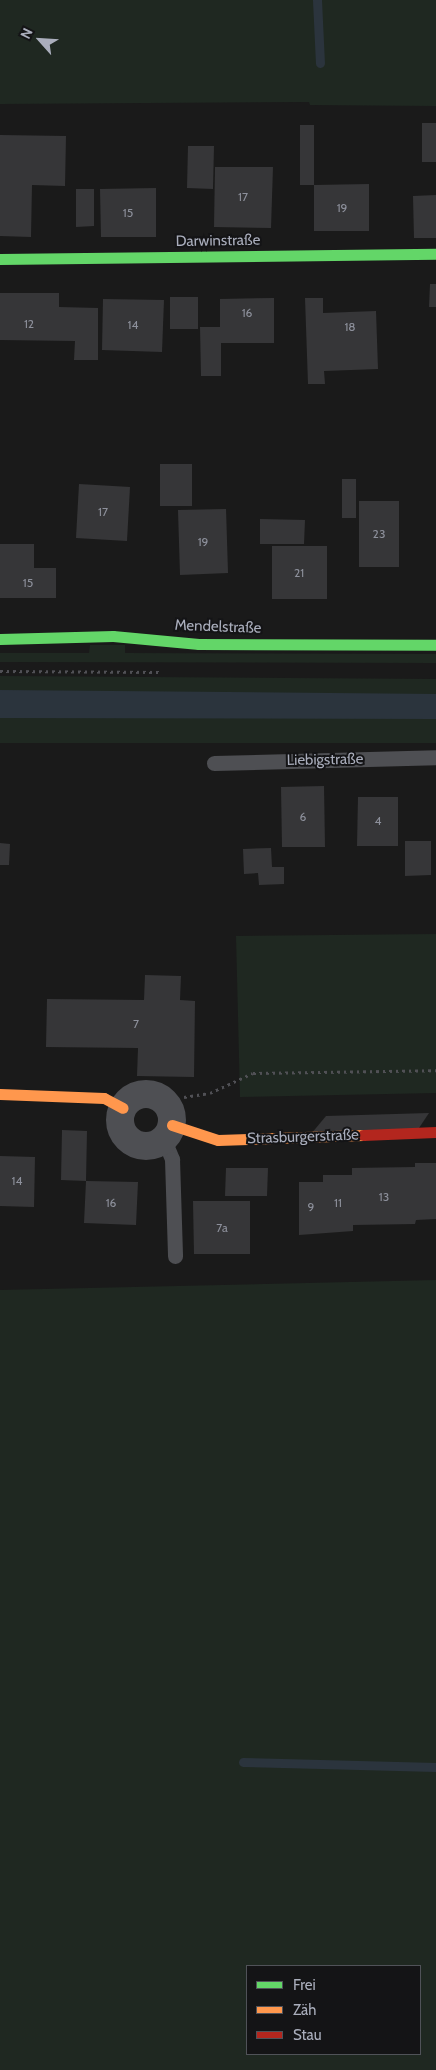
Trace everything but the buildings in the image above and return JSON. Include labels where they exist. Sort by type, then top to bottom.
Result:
[{"type":"street","name":"Darwinstraße","points":[[0,259],[436,254]]},
{"type":"street","name":"Mendelstraße","points":[[0,639],[113,636],[199,644],[436,645]]},
{"type":"street","points":[[0,1094],[104,1098],[123,1108],[120,1126],[130,1141],[138,1146],[147,1147],[166,1122]]},
{"type":"street","name":"Strasburgerstraße","points":[[123,1108],[136,1096],[154,1095],[166,1122],[218,1140],[436,1132]]},
{"type":"lane","name":"Liebigstraße","points":[[214,763],[436,757]]},
{"type":"lane","points":[[166,1122],[172,1159],[175,1256]]},
{"type":"path","points":[[166,1122],[210,1093],[253,1073],[436,1070]]},
{"type":"shaded area","points":[[0,0],[436,0],[436,106],[310,105],[309,102],[0,104]]},
{"type":"shaded area","points":[[90,645],[125,645],[125,653],[436,654],[436,663],[0,662],[0,653],[89,653]]},
{"type":"shaded area","points":[[0,676],[436,679],[436,743],[0,743]]},
{"type":"shaded area","points":[[0,690],[436,694],[436,719],[0,718]]},
{"type":"shaded area","points":[[436,934],[436,1093],[240,1097],[236,936]]},
{"type":"shaded area","points":[[436,1280],[436,2070],[0,2070],[0,1290]]},
{"type":"waterway","points":[[317,0],[320,63]]},
{"type":"waterway","points":[[243,1762],[436,1767]]},
{"type":"traffic: fast","points":[[0,259],[436,254]]},
{"type":"traffic: fast","points":[[0,639],[113,636],[199,644],[436,645]]},
{"type":"traffic: slow","points":[[0,1094],[104,1098],[123,1108]]},
{"type":"traffic: slow","points":[[172,1125],[218,1140],[363,1135]]},
{"type":"traffic: jam","points":[[363,1135],[436,1132]]}]
